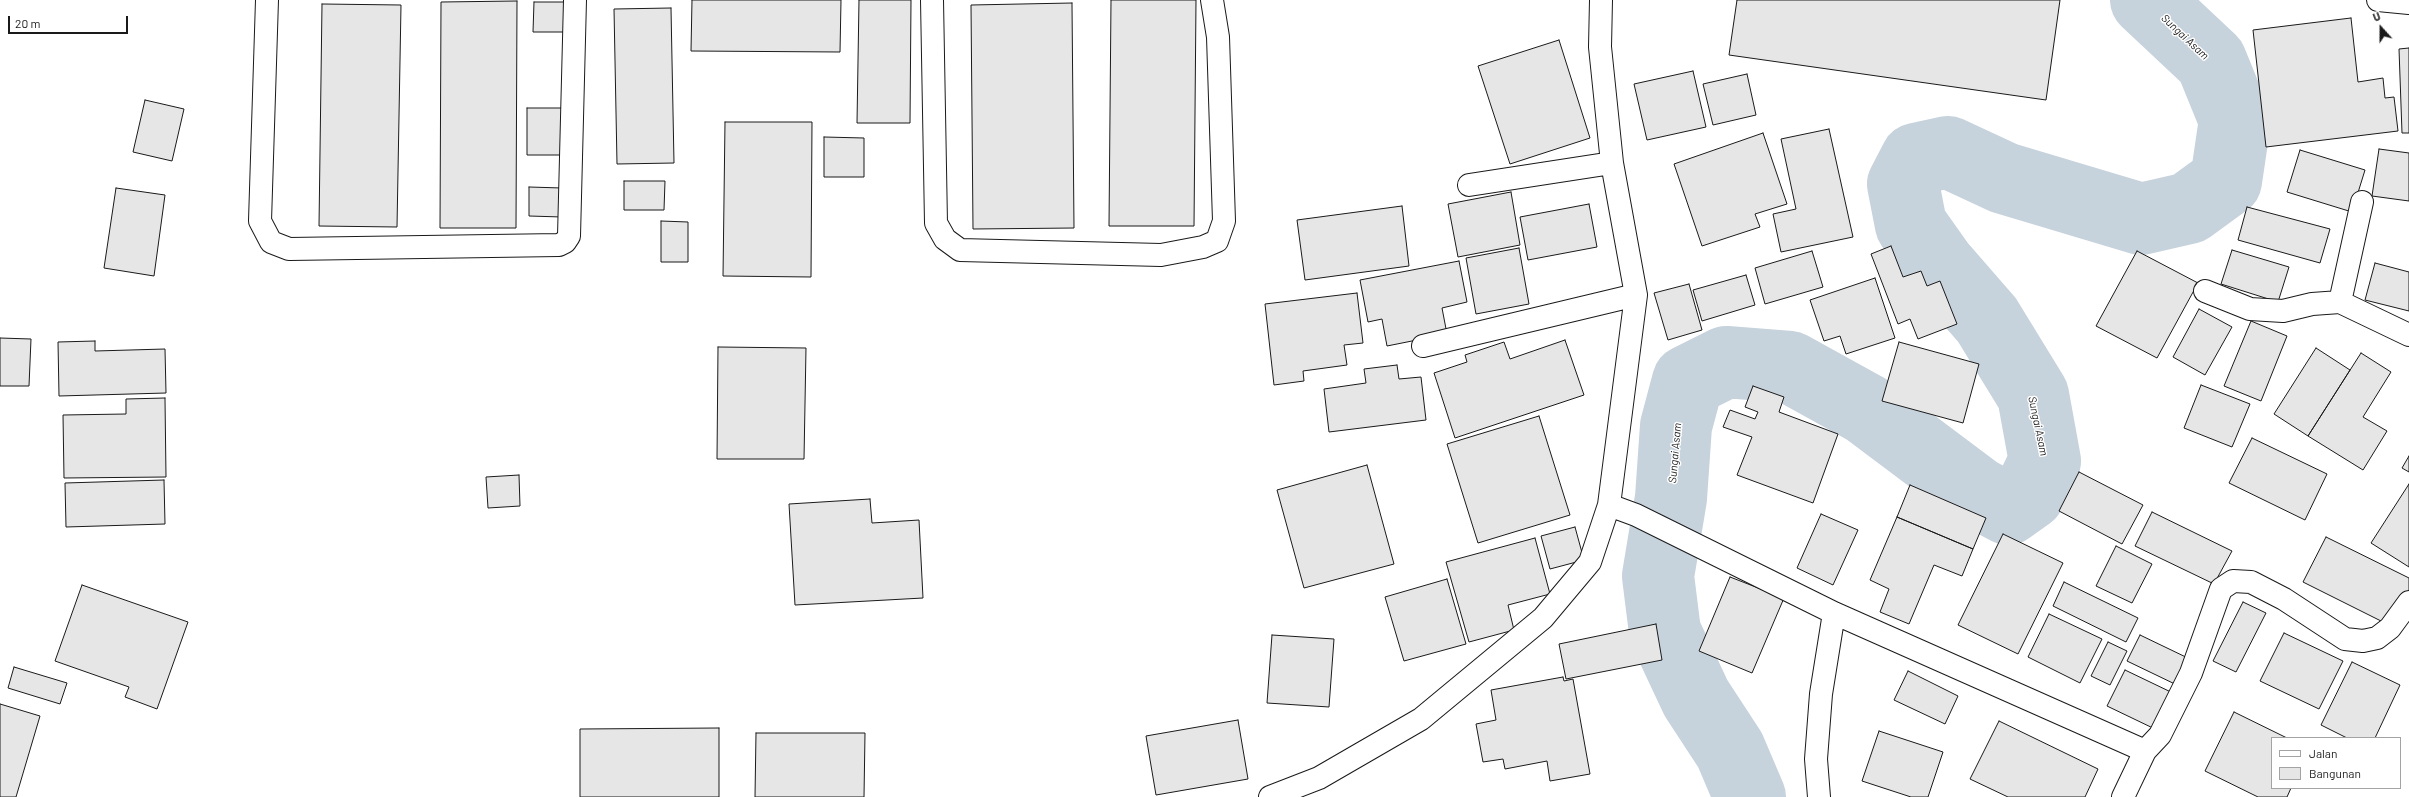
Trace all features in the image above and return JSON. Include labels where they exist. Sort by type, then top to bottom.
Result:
[{"type":"street","points":[[267,0],[260,221],[271,242],[289,249],[559,245],[565,242],[569,236],[575,0]]},
{"type":"street","points":[[932,0],[936,223],[945,239],[960,250],[1161,255],[1203,247],[1217,242],[1224,221],[1218,37],[1212,0]]},
{"type":"street","points":[[1270,797],[1319,778],[1421,719],[1543,618],[1590,562],[1608,505],[1636,295],[1612,163],[1600,47],[1602,0]]},
{"type":"street","points":[[2378,0],[2409,3]]},
{"type":"street","points":[[1469,185],[1612,163]]},
{"type":"street","points":[[2340,302],[2362,202]]},
{"type":"street","points":[[2205,291],[2250,309],[2283,311],[2312,304],[2340,302],[2409,335]]},
{"type":"street","points":[[1423,346],[1636,295]]},
{"type":"street","points":[[1608,505],[1636,515],[1699,545],[1834,613],[2145,751]]},
{"type":"street","points":[[2128,795],[2145,751],[2160,735],[2191,673],[2221,589],[2233,581],[2251,582],[2284,599],[2344,639],[2363,641],[2377,638],[2390,628],[2409,602]]},
{"type":"street","points":[[1819,797],[1816,759],[1820,694],[1834,613]]},
{"type":"building","points":[[692,0],[841,0],[840,52],[691,51]]},
{"type":"building","points":[[859,0],[911,0],[910,123],[857,123]]},
{"type":"building","points":[[1111,0],[1196,0],[1194,226],[1109,226]]},
{"type":"building","points":[[1737,0],[2060,0],[2046,100],[1729,55]]},
{"type":"building","points":[[517,1],[516,228],[440,228],[441,2]]},
{"type":"building","points":[[534,2],[570,2],[570,32],[533,32]]},
{"type":"building","points":[[1072,3],[1074,228],[973,229],[971,5]]},
{"type":"building","points":[[322,4],[401,5],[397,227],[319,226]]},
{"type":"building","points":[[671,8],[674,163],[617,164],[614,9]]},
{"type":"building","points":[[2351,18],[2358,82],[2383,78],[2385,98],[2394,97],[2398,131],[2266,147],[2253,30]]},
{"type":"building","points":[[1559,40],[1590,138],[1510,164],[1478,66]]},
{"type":"building","points":[[2409,48],[2409,133],[2402,133],[2399,49]]},
{"type":"building","points":[[1693,71],[1706,127],[1647,140],[1634,84]]},
{"type":"building","points":[[1747,74],[1756,115],[1713,125],[1703,84]]},
{"type":"building","points":[[145,100],[184,109],[172,161],[133,152]]},
{"type":"building","points":[[527,108],[565,108],[565,155],[527,155]]},
{"type":"building","points":[[725,122],[812,122],[811,277],[723,276]]},
{"type":"building","points":[[1829,129],[1853,237],[1781,252],[1773,214],[1796,209],[1781,139]]},
{"type":"building","points":[[1763,133],[1787,204],[1755,214],[1760,227],[1702,246],[1674,164]]},
{"type":"building","points":[[824,137],[864,138],[864,177],[824,177]]},
{"type":"building","points":[[2379,149],[2409,153],[2409,201],[2372,196]]},
{"type":"building","points":[[2300,150],[2365,170],[2352,212],[2287,192]]},
{"type":"building","points":[[624,181],[665,181],[664,210],[624,210]]},
{"type":"building","points":[[529,187],[562,188],[562,217],[529,216]]},
{"type":"building","points":[[116,188],[165,195],[154,276],[104,268]]},
{"type":"building","points":[[1511,192],[1520,245],[1458,257],[1448,204]]},
{"type":"building","points":[[1589,204],[1597,247],[1528,260],[1520,217]]},
{"type":"building","points":[[1402,206],[1409,266],[1305,280],[1297,220]]},
{"type":"building","points":[[2247,207],[2330,229],[2320,263],[2238,240]]},
{"type":"building","points":[[661,221],[688,222],[688,262],[661,262]]},
{"type":"building","points":[[1891,246],[1903,277],[1921,271],[1927,286],[1940,281],[1957,324],[1918,339],[1910,319],[1898,324],[1871,254]]},
{"type":"building","points":[[1519,248],[1529,304],[1476,314],[1466,258]]},
{"type":"building","points":[[2232,250],[2289,267],[2278,302],[2221,284]]},
{"type":"building","points":[[1812,251],[1823,287],[1765,304],[1755,268]]},
{"type":"building","points":[[2137,251],[2198,283],[2157,358],[2096,326]]},
{"type":"building","points":[[1459,261],[1467,302],[1442,308],[1447,334],[1387,346],[1382,319],[1368,322],[1360,280]]},
{"type":"building","points":[[2375,263],[2409,272],[2409,311],[2365,300]]},
{"type":"building","points":[[1746,275],[1755,305],[1702,321],[1693,290]]},
{"type":"building","points":[[1875,278],[1895,338],[1846,354],[1840,336],[1824,341],[1810,300]]},
{"type":"building","points":[[1689,284],[1702,330],[1668,340],[1654,293]]},
{"type":"building","points":[[1357,293],[1363,343],[1344,345],[1347,365],[1303,371],[1304,381],[1274,385],[1265,304]]},
{"type":"building","points":[[2199,309],[2232,327],[2205,375],[2173,357]]},
{"type":"building","points":[[2251,321],[2287,336],[2261,401],[2224,386]]},
{"type":"building","points":[[0,338],[31,339],[29,386],[0,386]]},
{"type":"building","points":[[1565,340],[1584,395],[1455,438],[1434,373],[1467,362],[1465,355],[1504,342],[1510,359]]},
{"type":"building","points":[[95,341],[95,351],[165,349],[166,393],[59,396],[58,342]]},
{"type":"building","points":[[1899,342],[1979,364],[1963,423],[1882,401]]},
{"type":"building","points":[[718,347],[806,348],[804,459],[717,459]]},
{"type":"building","points":[[2316,348],[2350,370],[2308,436],[2274,414]]},
{"type":"building","points":[[2361,353],[2391,372],[2363,417],[2387,431],[2363,470],[2308,436]]},
{"type":"building","points":[[1397,365],[1399,379],[1421,377],[1426,420],[1329,432],[1324,389],[1366,383],[1364,369]]},
{"type":"building","points":[[2201,385],[2250,404],[2232,447],[2184,428]]},
{"type":"building","points":[[1753,386],[1784,397],[1779,412],[1838,434],[1813,503],[1737,475],[1752,437],[1723,427],[1730,410],[1755,419],[1758,412],[1745,407]]},
{"type":"building","points":[[165,398],[166,477],[64,478],[63,415],[126,414],[126,399]]},
{"type":"building","points":[[1539,416],[1570,515],[1478,543],[1447,444]]},
{"type":"building","points":[[2252,438],[2327,474],[2305,520],[2229,483]]},
{"type":"building","points":[[2409,456],[2409,472],[2402,468]]},
{"type":"building","points":[[1367,465],[1394,564],[1304,588],[1277,490]]},
{"type":"building","points":[[2079,472],[2143,505],[2122,544],[2059,511]]},
{"type":"building","points":[[519,475],[520,506],[488,508],[486,477]]},
{"type":"building","points":[[164,480],[165,524],[66,527],[65,483]]},
{"type":"building","points":[[2409,484],[2409,567],[2371,543]]},
{"type":"building","points":[[1910,485],[1986,518],[1973,549],[1897,517]]},
{"type":"building","points":[[870,499],[872,523],[919,520],[923,598],[795,605],[789,504]]},
{"type":"building","points":[[2152,512],[2232,551],[2214,584],[2135,546]]},
{"type":"building","points":[[1821,514],[1858,530],[1833,585],[1797,568]]},
{"type":"building","points":[[1897,517],[1973,549],[1962,576],[1934,565],[1909,624],[1880,612],[1889,589],[1870,580]]},
{"type":"building","points":[[1575,527],[1584,560],[1550,569],[1541,536]]},
{"type":"building","points":[[2003,534],[2063,563],[2018,654],[1958,625]]},
{"type":"building","points":[[2326,537],[2409,578],[2409,590],[2391,626],[2303,582]]},
{"type":"building","points":[[1535,538],[1550,594],[1508,605],[1514,630],[1469,642],[1446,562]]},
{"type":"building","points":[[2116,546],[2152,564],[2132,603],[2096,586]]},
{"type":"building","points":[[1730,577],[1784,598],[1752,673],[1699,651]]},
{"type":"building","points":[[1447,579],[1466,644],[1404,661],[1385,597]]},
{"type":"building","points":[[2064,582],[2138,618],[2126,642],[2053,606]]},
{"type":"building","points":[[82,585],[188,622],[157,709],[125,697],[129,687],[55,661]]},
{"type":"building","points":[[2243,602],[2266,613],[2236,672],[2213,661]]},
{"type":"building","points":[[2049,614],[2102,639],[2080,683],[2028,657]]},
{"type":"building","points":[[1656,624],[1662,660],[1566,679],[1559,644]]},
{"type":"building","points":[[2284,633],[2343,661],[2319,709],[2260,681]]},
{"type":"building","points":[[1272,635],[1334,639],[1329,707],[1267,703]]},
{"type":"building","points":[[2140,635],[2192,660],[2179,686],[2127,661]]},
{"type":"building","points":[[2108,642],[2127,651],[2110,685],[2091,676]]},
{"type":"building","points":[[2352,662],[2400,685],[2375,737],[2345,737],[2321,725]]},
{"type":"building","points":[[14,667],[67,683],[60,704],[8,688]]},
{"type":"building","points":[[2125,670],[2175,694],[2157,730],[2107,706]]},
{"type":"building","points":[[1908,671],[1958,696],[1945,724],[1894,700]]},
{"type":"building","points":[[1563,677],[1564,681],[1573,679],[1590,774],[1550,781],[1547,761],[1505,769],[1503,759],[1483,762],[1476,724],[1496,720],[1491,690]]},
{"type":"building","points":[[0,704],[40,716],[16,797],[0,797]]},
{"type":"building","points":[[2234,712],[2285,737],[2271,737],[2271,789],[2291,789],[2287,797],[2258,797],[2205,771]]},
{"type":"building","points":[[1238,720],[1248,779],[1156,795],[1146,736]]},
{"type":"building","points":[[1999,721],[2098,769],[2085,797],[2008,797],[1970,779]]},
{"type":"building","points":[[719,728],[719,797],[580,797],[580,729]]},
{"type":"building","points":[[1879,731],[1943,752],[1928,797],[1911,797],[1862,781]]},
{"type":"building","points":[[756,733],[865,733],[864,797],[755,797]]},
{"type":"waterway","name":"Sungai Asam","points":[[1750,797],[1730,750],[1696,698],[1665,632],[1658,576],[1671,498],[1676,426],[1688,381],[1726,362],[1790,367],[1866,409],[1978,493],[2008,509],[2029,494],[2045,461],[2033,395],[1987,320],[1940,266],[1911,225],[1903,184],[1916,159],[1948,152],[2004,178],[2141,219],[2189,208],[2226,181],[2235,120],[2211,61],[2146,0]]}]
